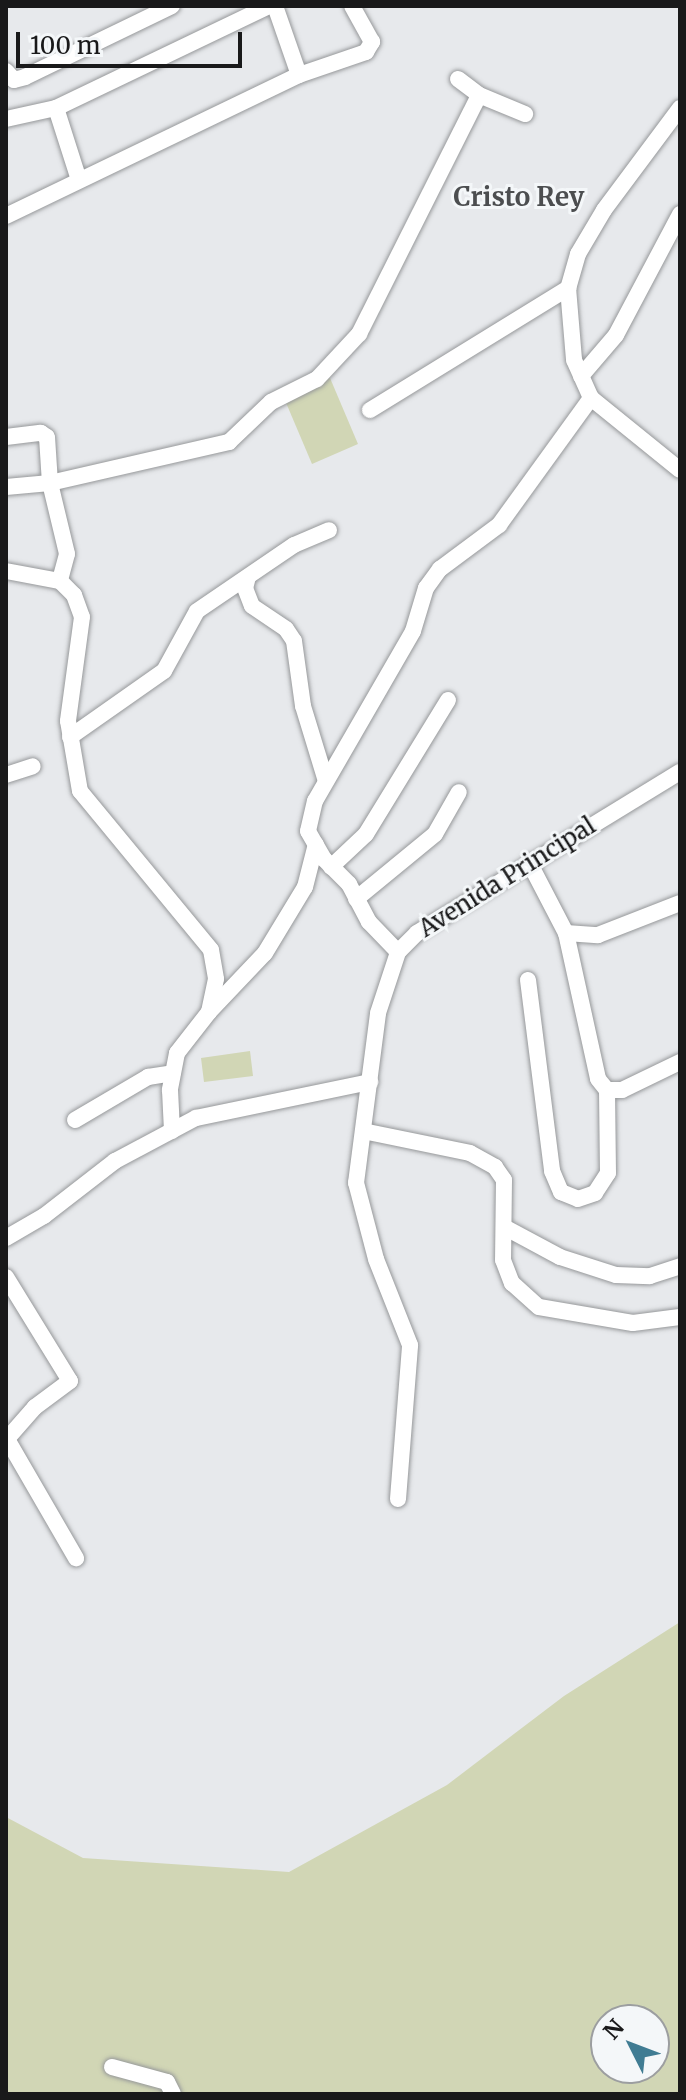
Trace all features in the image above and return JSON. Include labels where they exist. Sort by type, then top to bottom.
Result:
[{"type":"street","points":[[6,71],[14,80],[25,77],[172,6]]},
{"type":"street","points":[[6,119],[56,108],[269,6]]},
{"type":"street","points":[[275,6],[299,75]]},
{"type":"street","points":[[6,216],[299,75],[370,48],[369,35],[352,6]]},
{"type":"street","points":[[458,79],[479,95],[525,114]]},
{"type":"street","points":[[6,487],[50,483],[229,442],[271,402],[317,379],[359,334],[479,95]]},
{"type":"street","points":[[56,108],[79,180]]},
{"type":"street","points":[[680,108],[604,210],[578,254],[568,288],[574,360],[591,398],[680,470]]},
{"type":"street","points":[[581,376],[616,335],[680,214]]},
{"type":"street","points":[[370,410],[568,288]]},
{"type":"street","points":[[398,952],[369,922],[308,831],[326,781],[413,631],[426,588],[440,569],[499,525],[591,398]]},
{"type":"street","points":[[6,437],[45,434],[50,483],[67,554],[60,581]]},
{"type":"street","points":[[70,737],[164,671],[197,611],[294,545],[329,530]]},
{"type":"street","points":[[6,571],[60,581],[74,595],[82,617],[70,737],[80,791],[211,950],[216,979],[209,1012]]},
{"type":"street","points":[[248,577],[245,588],[252,606],[286,629],[294,641],[303,706],[326,781]]},
{"type":"street","points":[[331,867],[366,834],[448,700]]},
{"type":"street","points":[[6,775],[33,766]]},
{"type":"street","name":"Avenida Principal","points":[[398,1499],[410,1345],[376,1259],[356,1183],[378,1013],[398,952],[417,933],[680,772]]},
{"type":"street","points":[[356,899],[435,834],[459,792]]},
{"type":"street","points":[[172,1131],[173,1073],[177,1053],[209,1012],[265,953],[305,887],[316,844]]},
{"type":"street","points":[[528,980],[552,1171],[561,1192],[578,1199],[595,1193],[608,1173],[607,1090],[598,1079],[566,933],[529,862]]},
{"type":"street","points":[[566,933],[598,935],[680,903]]},
{"type":"street","points":[[607,1090],[622,1090],[680,1062]]},
{"type":"street","points":[[75,1120],[148,1077],[173,1073]]},
{"type":"street","points":[[6,1238],[44,1216],[115,1161],[196,1118],[370,1082]]},
{"type":"street","points":[[363,1131],[425,1141],[488,1161],[504,1180],[506,1228],[501,1247],[507,1272],[520,1293],[539,1307],[633,1323],[680,1317]]},
{"type":"street","points":[[506,1228],[560,1257],[616,1275],[650,1276],[680,1266]]},
{"type":"street","points":[[6,1277],[14,1302],[70,1381],[35,1407],[7,1439],[76,1558]]},
{"type":"street","points":[[112,2067],[167,2082],[173,2094]]},
{"type":"green space","points":[[330,378],[358,444],[312,464],[284,398]]},
{"type":"green space","points":[[250,1051],[253,1076],[204,1082],[201,1058]]},
{"type":"green space","points":[[680,1622],[680,2094],[6,2094],[6,1817],[83,1858],[289,1872],[447,1785],[564,1696]]},
{"type":"district","name":"Cristo Rey","points":[[519,197]]}]
